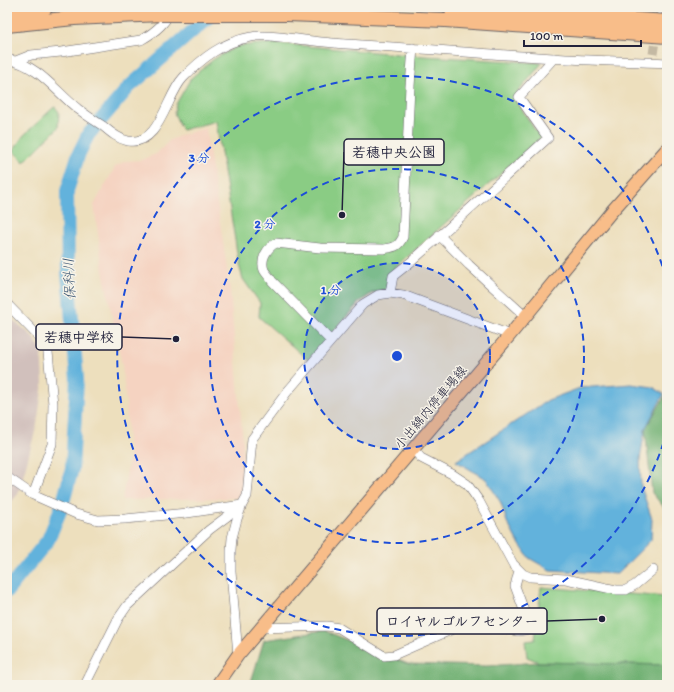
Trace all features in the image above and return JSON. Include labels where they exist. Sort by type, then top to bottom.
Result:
[{"type":"highway","points":[[7,11],[46,7]]},
{"type":"highway","points":[[450,7],[667,22]]},
{"type":"highway","points":[[7,25],[74,18],[161,14],[287,14],[445,20],[667,36]]},
{"type":"main road","name":"小出綿内停車場線","points":[[217,685],[238,655],[510,335],[612,212],[667,149]]},
{"type":"street","points":[[11,60],[31,55],[141,40],[151,34],[167,20],[174,7]]},
{"type":"street","points":[[11,60],[31,68],[45,77],[78,109],[119,138],[129,141],[140,140],[156,128],[174,90],[182,79],[214,51],[236,41],[251,37],[263,36],[338,44],[554,58],[652,58],[667,63]]},
{"type":"street","points":[[331,341],[272,281],[264,269],[265,253],[276,243],[320,248],[384,249],[395,247],[400,243],[403,237],[413,48]]},
{"type":"street","points":[[390,293],[393,276],[548,138],[519,97],[554,58]]},
{"type":"street","points":[[439,235],[469,265],[525,316]]},
{"type":"street","points":[[238,655],[231,572],[232,538],[242,505],[247,496],[252,439],[287,392],[363,304],[378,295],[390,293],[403,295],[510,335]]},
{"type":"street","points":[[7,304],[43,341],[48,352],[53,404],[52,444],[33,495]]},
{"type":"street","points":[[413,449],[421,458],[452,474],[467,484],[479,502],[513,564],[523,574],[530,577],[566,579],[616,590],[626,590],[635,585],[653,570]]},
{"type":"street","points":[[7,477],[33,495],[76,514],[98,520],[187,513],[242,505]]},
{"type":"street","points":[[85,685],[118,619],[127,606],[209,530],[242,505]]},
{"type":"street","points":[[261,628],[327,626],[339,628],[384,656],[394,655],[467,623],[518,631],[525,630],[528,621],[515,586],[519,570]]},
{"type":"shaded area","points":[[206,128],[230,289],[243,443],[242,498],[122,500],[129,459],[126,402],[122,365],[103,271],[94,205],[115,167],[125,161],[141,160],[156,154],[170,140],[184,134]]},
{"type":"shaded area","points":[[7,315],[30,334],[41,349],[43,383],[37,424],[18,494],[7,507]]},
{"type":"green space","points":[[272,43],[408,55],[542,63],[514,97],[535,130],[542,137],[396,267],[387,277],[387,289],[372,293],[359,302],[308,360],[259,317],[260,303],[243,279],[239,265],[216,121],[182,130],[174,113],[176,104],[191,78],[214,59],[238,46]]},
{"type":"green space","points":[[55,107],[59,112],[58,128],[24,162],[13,151],[23,136]]},
{"type":"green space","points":[[667,393],[667,511],[652,493],[645,429]]},
{"type":"green space","points":[[541,587],[667,597],[667,665],[539,662],[527,657],[525,641],[535,640]]},
{"type":"green space","points":[[324,631],[408,664],[487,666],[539,662],[667,665],[667,685],[250,685],[264,640]]},
{"type":"water","points":[[631,384],[653,387],[664,394],[645,429],[640,459],[641,487],[652,519],[651,540],[617,574],[550,570],[529,558],[516,539],[507,522],[501,503],[486,479],[456,461],[548,400],[580,388]]},
{"type":"waterway","name":"保科川","points":[[7,591],[48,540],[62,506],[72,469],[77,379],[68,273],[67,191],[79,153],[88,135],[129,87],[220,7]]},
{"type":"tunnel","points":[[653,54],[660,9]]},
{"type":"place","name":"若穂中央公園","points":[[342,215]]},
{"type":"place","name":"若穂中学校","points":[[176,339]]},
{"type":"place","name":"ロイヤルゴルフセンター","points":[[602,619]]}]
